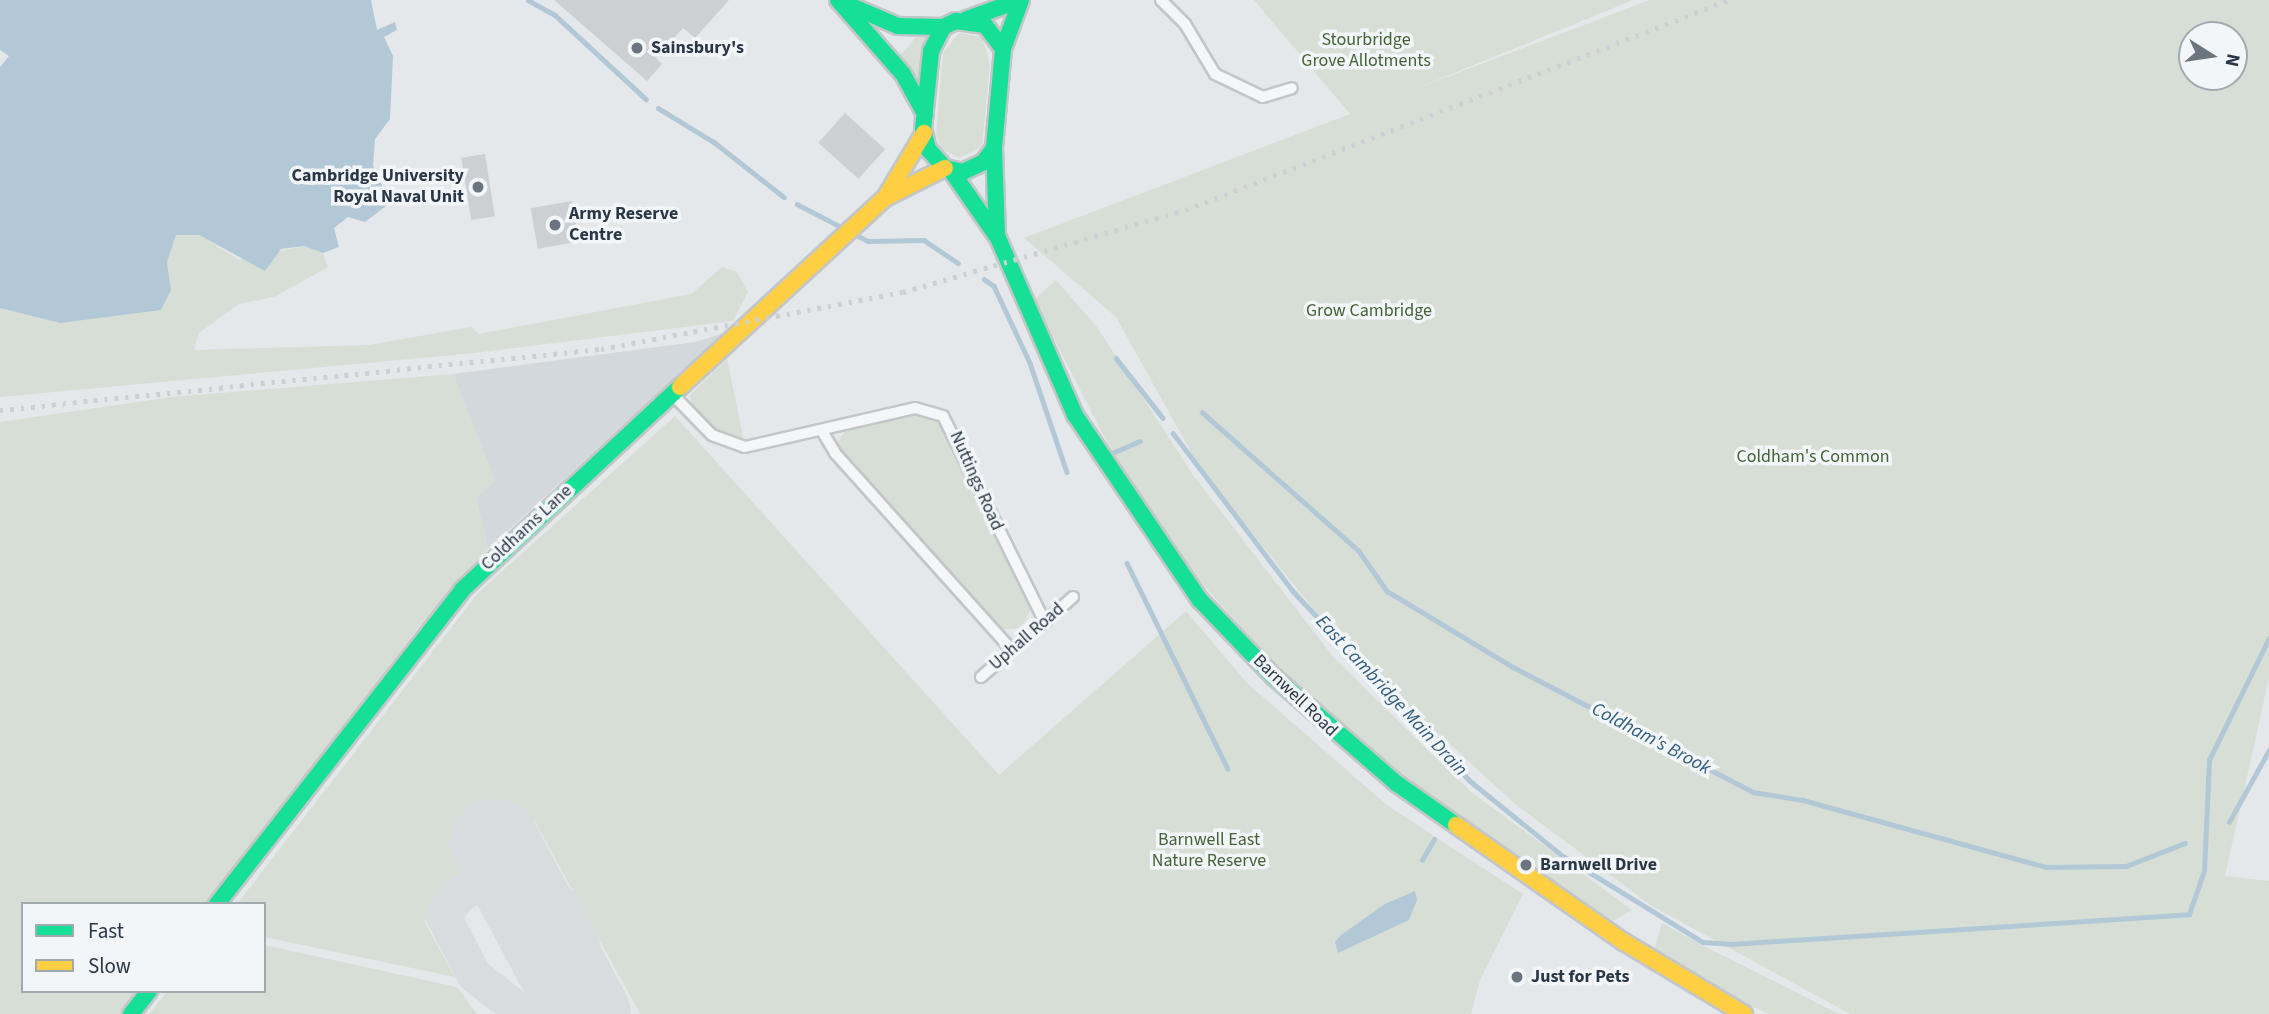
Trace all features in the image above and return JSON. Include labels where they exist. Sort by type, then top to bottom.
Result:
[{"type":"main road","points":[[838,0],[898,26],[943,27],[1021,0]]},
{"type":"main road","points":[[838,0],[903,74],[925,114]]},
{"type":"main road","points":[[1003,49],[1021,0]]},
{"type":"main road","points":[[967,19],[985,25],[1003,49]]},
{"type":"main road","points":[[924,133],[931,51],[943,27]]},
{"type":"main road","name":"Barnwell Road","points":[[998,238],[994,148],[1003,49]]},
{"type":"main road","name":"Barnwell Road","points":[[924,133],[928,149],[949,170],[998,238],[1075,415],[1160,546],[1200,600],[1273,676],[1337,736],[1437,813],[1624,942],[1744,1014]]},
{"type":"main road","name":"Coldhams Lane","points":[[885,198],[924,133]]},
{"type":"main road","name":"Coldhams Lane","points":[[219,902],[446,607],[885,198],[949,170],[974,169],[994,148]]},
{"type":"main road","points":[[131,1014],[147,993]]},
{"type":"street","points":[[1161,0],[1185,24],[1216,74],[1263,97],[1292,88]]},
{"type":"street","name":"Nuttings Road","points":[[674,396],[712,435],[737,445],[773,444],[915,408],[943,416],[1045,621]]},
{"type":"street","points":[[822,431],[835,453],[1012,649]]},
{"type":"street","name":"Uphall Road","points":[[981,677],[1073,597]]},
{"type":"shaded area","points":[[737,329],[684,369],[488,549],[476,497],[495,481],[453,374],[695,342]]},
{"type":"green space","name":"Coldham's Common","points":[[1254,0],[1633,0],[1415,89],[1650,0],[2269,0],[2269,678],[2225,876],[2269,881],[2269,1014],[1850,1014],[1652,906],[1515,804],[1346,649],[1201,470],[1116,317],[1024,238],[1350,114]]},
{"type":"green space","points":[[959,33],[982,37],[990,65],[982,146],[960,158],[941,149],[936,134],[943,53]]},
{"type":"green space","points":[[918,35],[927,37],[920,83],[897,59]]},
{"type":"green space","points":[[176,235],[199,235],[239,260],[304,246],[323,253],[328,267],[274,297],[239,304],[199,333],[194,350],[369,345],[471,327],[479,334],[691,294],[722,267],[737,272],[748,292],[733,321],[474,353],[0,397],[0,308],[60,323],[171,290],[167,262]]},
{"type":"green space","points":[[1056,280],[1097,327],[1193,475],[1334,658],[1471,792],[1632,910],[1606,925],[1415,788],[1293,685],[1188,568],[1108,444],[1034,300]]},
{"type":"green space","points":[[727,359],[743,436],[741,440],[722,434],[692,408],[690,395]]},
{"type":"green space","points":[[453,374],[495,481],[476,497],[488,549],[418,628],[212,902],[21,902],[21,993],[141,993],[122,1014],[0,1014],[0,422],[171,397]]},
{"type":"green space","points":[[920,412],[945,423],[1031,609],[1021,629],[1000,629],[841,454],[837,443],[848,427]]},
{"type":"green space","name":"Barnwell East Nature Reserve","points":[[675,416],[999,775],[1186,611],[1247,683],[1388,806],[1523,894],[1480,980],[1471,1014],[640,1014],[535,822],[456,865],[462,877],[424,921],[455,977],[266,937],[266,902],[239,902],[478,593]]},
{"type":"green space","points":[[1662,923],[1839,1014],[1769,1014],[1720,992],[1654,950]]},
{"type":"green space","points":[[266,945],[457,987],[477,1014],[149,1014],[166,993],[266,993]]},
{"type":"water","points":[[0,0],[371,0],[377,30],[395,22],[397,30],[384,37],[393,56],[390,119],[375,139],[373,166],[390,203],[365,222],[348,217],[334,228],[339,247],[323,253],[304,246],[281,249],[265,271],[199,235],[176,235],[167,262],[171,290],[161,310],[60,323],[0,308],[0,67],[9,56],[0,50]]},
{"type":"water","points":[[1415,891],[1417,900],[1409,920],[1338,953],[1335,942],[1341,935],[1385,904]]},
{"type":"building","name":"Sainsbury's","points":[[554,0],[729,0],[695,38],[683,28],[656,58],[662,64],[647,81]]},
{"type":"building","points":[[845,113],[885,149],[858,179],[818,143]]},
{"type":"building","name":"Cambridge University Royal Naval Unit","points":[[485,154],[495,216],[471,220],[461,158]]},
{"type":"building","name":"Army Reserve Centre","points":[[572,201],[579,241],[538,249],[531,208]]},
{"type":"waterway","points":[[528,0],[555,15],[646,99]]},
{"type":"waterway","points":[[658,108],[714,142],[784,197]]},
{"type":"waterway","points":[[797,204],[868,241],[924,240],[958,263]]},
{"type":"waterway","points":[[984,279],[994,286],[1030,363],[1067,472]]},
{"type":"waterway","points":[[1116,358],[1163,418]]},
{"type":"waterway","name":"Coldham's Brook","points":[[1202,412],[1359,551],[1387,591],[1513,667],[1753,792],[1803,800],[2046,867],[2126,866],[2185,843]]},
{"type":"waterway","name":"East Cambridge Main Drain","points":[[1173,433],[1293,591],[1469,780],[1563,856],[1703,942],[1731,944],[2189,914],[2204,871],[2209,760],[2269,638]]},
{"type":"waterway","points":[[1112,453],[1140,441]]},
{"type":"waterway","points":[[1127,563],[1228,769]]},
{"type":"waterway","name":"Coldham's Brook","points":[[2229,822],[2269,750]]},
{"type":"waterway","points":[[1422,860],[1434,839]]},
{"type":"taxiway","points":[[524,1014],[474,975],[443,916],[459,894],[492,879],[535,884],[564,906],[582,946],[582,995],[588,1014]]},
{"type":"runway","points":[[494,842],[586,1014]]},
{"type":"railway","points":[[0,410],[601,349],[903,292],[1185,210],[1729,0]]},
{"type":"traffic: fast","points":[[838,0],[903,74],[925,114]]},
{"type":"traffic: fast","points":[[967,19],[1020,0]]},
{"type":"traffic: fast","points":[[1003,49],[1021,0]]},
{"type":"traffic: fast","points":[[842,2],[898,26],[943,27]]},
{"type":"traffic: fast","points":[[994,148],[984,162],[963,172],[945,168],[928,149],[923,129],[931,51],[943,27],[956,21],[985,25],[1003,49],[994,148],[997,234]]},
{"type":"traffic: fast","points":[[952,172],[998,238],[1075,415],[1200,600],[1273,676],[1396,783],[1456,825]]},
{"type":"traffic: fast","points":[[219,902],[462,590],[680,387]]},
{"type":"traffic: fast","points":[[131,1014],[147,993]]},
{"type":"traffic: slow","points":[[885,198],[924,133]]},
{"type":"traffic: slow","points":[[680,387],[885,198],[945,168]]},
{"type":"traffic: slow","points":[[1456,825],[1624,942],[1744,1014]]},
{"type":"place","name":"Sainsbury's","points":[[637,48]]},
{"type":"place","name":"Cambridge University Royal Naval Unit","points":[[478,187]]},
{"type":"place","name":"Army Reserve Centre","points":[[555,225]]},
{"type":"place","name":"Barnwell Drive","points":[[1526,865]]},
{"type":"place","name":"Just for Pets","points":[[1517,977]]},
{"type":"park label","name":"Stourbridge Grove Allotments","points":[[1366,51]]},
{"type":"park label","name":"Grow Cambridge","points":[[1369,311]]}]
